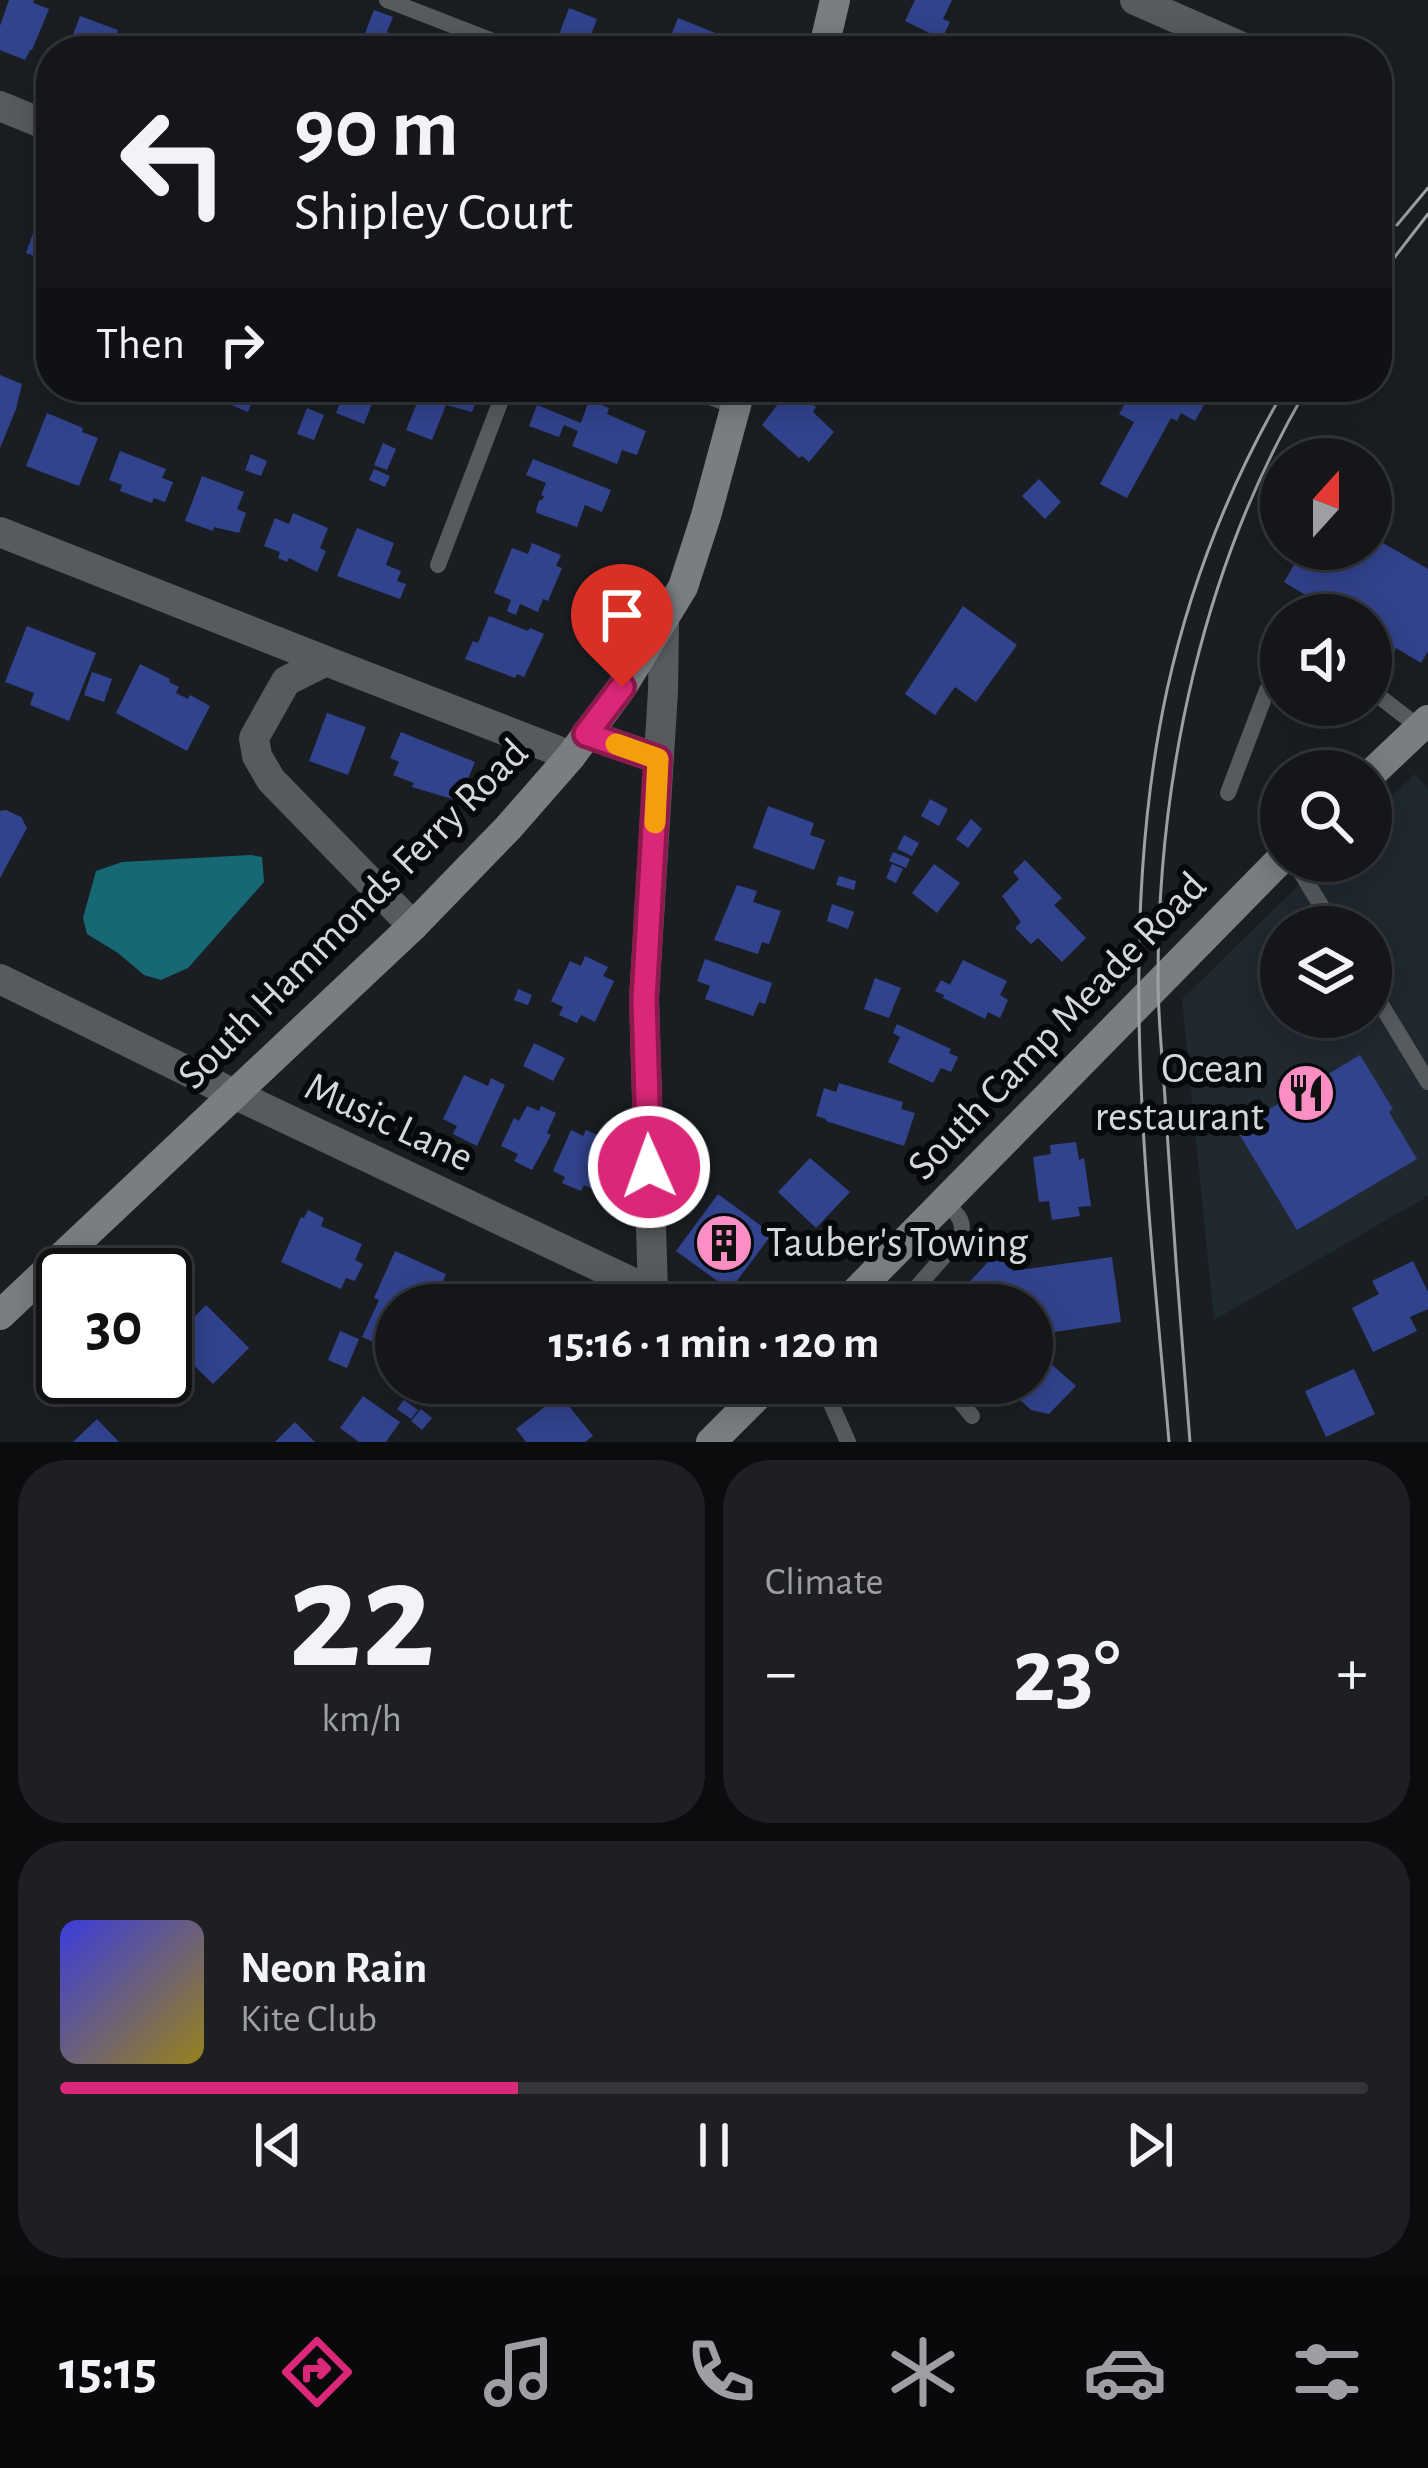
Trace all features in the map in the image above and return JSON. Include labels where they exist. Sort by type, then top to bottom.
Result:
[{"type":"street","points":[[827,36],[836,0]]},
{"type":"street","points":[[1135,0],[1217,36]]},
{"type":"street","points":[[0,106],[36,121]]},
{"type":"street","name":"South Hammonds Ferry Road","points":[[0,1315],[413,926],[508,828],[578,745],[622,687],[683,587],[737,402]]},
{"type":"street","points":[[0,532],[326,662],[578,745],[658,759]]},
{"type":"street","points":[[664,622],[644,999],[665,1284]]},
{"type":"street","points":[[326,662],[286,681],[254,738],[257,756],[271,781],[413,926]]},
{"type":"street","points":[[1392,754],[1424,724]]},
{"type":"street","name":"South Camp Meade Road","points":[[874,1284],[944,1202],[1260,880]]},
{"type":"street","name":"Music Lane","points":[[0,979],[634,1284]]},
{"type":"street","points":[[711,1442],[749,1404]]},
{"type":"lane","points":[[387,0],[480,36]]},
{"type":"lane","points":[[438,565],[500,402]]},
{"type":"lane","points":[[1392,703],[1424,724]]},
{"type":"lane","points":[[1228,793],[1260,708]]},
{"type":"lane","points":[[1392,1023],[1428,1082]]},
{"type":"lane","points":[[920,1284],[961,1237],[961,1218],[944,1202]]},
{"type":"lane","points":[[831,1404],[848,1442]]},
{"type":"lane","points":[[962,1404],[972,1416]]},
{"type":"shaded area","points":[[1415,774],[1428,790],[1428,1196],[1214,1320],[1182,999],[1260,923],[1260,1038],[1392,1038],[1392,906],[1277,906],[1302,882],[1392,882],[1392,795]]},
{"type":"water","points":[[262,857],[264,882],[188,968],[161,980],[144,975],[87,934],[83,918],[96,871],[122,862]]},
{"type":"building","points":[[9,0],[34,0],[49,9],[25,60],[0,50],[0,26]]},
{"type":"building","points":[[915,0],[952,0],[943,19],[950,22],[943,36],[905,21]]},
{"type":"building","points":[[569,8],[597,19],[591,36],[558,36]]},
{"type":"building","points":[[374,10],[393,17],[387,32],[390,36],[364,36]]},
{"type":"building","points":[[80,16],[118,30],[116,36],[73,36]]},
{"type":"building","points":[[678,18],[723,36],[671,36]]},
{"type":"building","points":[[36,225],[36,257],[26,253]]},
{"type":"building","points":[[0,375],[22,384],[0,448]]},
{"type":"building","points":[[224,402],[252,402],[248,412]]},
{"type":"building","points":[[340,402],[373,402],[364,424],[336,413]]},
{"type":"building","points":[[476,402],[472,412],[446,405],[432,440],[406,430],[417,403]]},
{"type":"building","points":[[588,402],[594,402],[609,408],[607,414],[646,431],[637,455],[622,450],[617,464],[572,446],[578,431],[564,425],[559,437],[529,426],[537,405],[581,423]]},
{"type":"building","points":[[779,402],[809,402],[834,432],[809,462],[762,425]]},
{"type":"building","points":[[1126,402],[1206,402],[1195,421],[1181,413],[1177,421],[1171,418],[1127,498],[1100,484],[1134,422],[1119,414]]},
{"type":"building","points":[[307,408],[324,415],[314,440],[297,434]]},
{"type":"building","points":[[47,413],[98,438],[79,486],[26,466]]},
{"type":"building","points":[[383,443],[396,449],[387,470],[374,465]]},
{"type":"building","points":[[120,451],[166,469],[162,478],[173,482],[165,502],[154,498],[152,503],[120,491],[122,485],[109,480]]},
{"type":"building","points":[[251,454],[267,461],[261,476],[245,470]]},
{"type":"building","points":[[533,459],[611,490],[602,512],[585,505],[577,527],[537,513],[546,483],[526,475]]},
{"type":"building","points":[[374,469],[390,476],[385,487],[369,480]]},
{"type":"building","points":[[202,476],[244,492],[237,509],[246,513],[239,533],[214,527],[213,531],[185,521]]},
{"type":"building","points":[[1039,479],[1061,502],[1045,519],[1022,496]]},
{"type":"building","points":[[293,513],[328,528],[320,548],[326,551],[317,572],[289,558],[287,562],[278,558],[280,552],[264,546],[275,518],[289,524]]},
{"type":"building","points":[[357,528],[394,543],[386,565],[401,571],[397,581],[406,584],[400,599],[337,576]]},
{"type":"building","points":[[532,543],[561,555],[556,566],[562,568],[538,612],[520,604],[516,615],[507,611],[511,600],[494,593],[512,548],[528,554]]},
{"type":"building","points":[[1392,548],[1428,569],[1428,651],[1421,663],[1396,648],[1392,653],[1392,594],[1304,594],[1284,582],[1291,570],[1392,570]]},
{"type":"building","points":[[963,606],[1017,645],[976,702],[955,687],[935,715],[905,694]]},
{"type":"building","points":[[489,616],[544,634],[524,677],[465,659]]},
{"type":"building","points":[[27,626],[96,653],[69,721],[30,705],[34,693],[5,682]]},
{"type":"building","points":[[140,664],[170,679],[179,687],[176,693],[210,706],[187,751],[116,713]]},
{"type":"building","points":[[92,672],[112,679],[104,702],[84,695]]},
{"type":"building","points":[[327,713],[366,727],[348,775],[309,761]]},
{"type":"building","points":[[401,732],[475,762],[459,801],[412,787],[414,783],[393,775],[399,762],[390,758]]},
{"type":"building","points":[[930,799],[948,809],[939,826],[921,816]]},
{"type":"building","points":[[768,806],[814,823],[810,835],[825,840],[814,870],[753,848]]},
{"type":"building","points":[[0,811],[21,817],[27,828],[0,878]]},
{"type":"building","points":[[971,819],[982,829],[968,848],[956,839]]},
{"type":"building","points":[[904,835],[919,843],[912,856],[897,849]]},
{"type":"building","points":[[893,852],[910,859],[906,868],[889,861]]},
{"type":"building","points":[[1025,860],[1062,898],[1054,905],[1086,938],[1062,962],[1038,938],[1031,944],[1015,928],[1021,922],[1002,896],[1019,879],[1013,872]]},
{"type":"building","points":[[892,864],[903,869],[896,883],[886,878]]},
{"type":"building","points":[[934,864],[960,883],[937,913],[912,893]]},
{"type":"building","points":[[839,876],[856,881],[854,890],[836,885]]},
{"type":"building","points":[[737,885],[757,891],[753,902],[781,911],[769,944],[762,942],[758,954],[714,940]]},
{"type":"building","points":[[832,904],[854,912],[848,929],[827,921]]},
{"type":"building","points":[[585,956],[608,967],[603,976],[614,981],[595,1022],[581,1015],[577,1023],[559,1015],[563,1007],[551,1001],[570,961],[581,966]]},
{"type":"building","points":[[705,959],[772,983],[765,1004],[759,1002],[753,1016],[705,999],[710,986],[697,981]]},
{"type":"building","points":[[963,960],[1007,981],[1000,995],[1008,1000],[1000,1018],[988,1012],[985,1019],[935,991],[941,980],[950,985]]},
{"type":"building","points":[[875,978],[901,988],[889,1018],[864,1009]]},
{"type":"building","points":[[518,989],[532,995],[528,1005],[514,1000]]},
{"type":"building","points":[[897,1024],[951,1049],[949,1053],[958,1057],[951,1072],[941,1068],[933,1083],[888,1062],[900,1037],[893,1033]]},
{"type":"building","points":[[534,1043],[565,1058],[553,1081],[523,1066]]},
{"type":"building","points":[[1360,1055],[1417,1159],[1297,1230],[1236,1129]]},
{"type":"building","points":[[464,1075],[488,1086],[491,1078],[505,1085],[477,1146],[453,1134],[457,1126],[443,1119]]},
{"type":"building","points":[[839,1083],[903,1102],[901,1109],[915,1113],[904,1146],[816,1116],[824,1088],[836,1092]]},
{"type":"building","points":[[527,1106],[556,1113],[547,1133],[551,1135],[532,1170],[514,1161],[518,1154],[501,1146],[514,1118],[519,1121]]},
{"type":"building","points":[[571,1130],[602,1137],[599,1143],[616,1150],[597,1191],[562,1183],[565,1177],[553,1171]]},
{"type":"building","points":[[1076,1142],[1079,1160],[1084,1158],[1091,1206],[1078,1207],[1080,1216],[1052,1220],[1049,1201],[1039,1202],[1033,1157],[1051,1154],[1050,1145]]},
{"type":"building","points":[[810,1158],[850,1192],[816,1228],[778,1192]]},
{"type":"building","name":"Tauber's Towing","points":[[718,1194],[772,1234],[734,1284],[722,1284],[676,1251]]},
{"type":"building","points":[[308,1210],[324,1218],[321,1226],[362,1244],[355,1260],[363,1264],[355,1281],[346,1278],[341,1289],[281,1262]]},
{"type":"building","points":[[1001,1248],[1013,1271],[1112,1257],[1121,1322],[1053,1332],[1053,1284],[968,1284]]},
{"type":"building","points":[[395,1251],[446,1274],[442,1284],[380,1284]]},
{"type":"building","points":[[1413,1261],[1428,1292],[1428,1309],[1410,1317],[1417,1331],[1373,1352],[1352,1308],[1379,1294],[1372,1281]]},
{"type":"building","points":[[206,1305],[249,1348],[213,1384],[192,1363],[192,1319]]},
{"type":"building","points":[[375,1309],[375,1343],[362,1337]]},
{"type":"building","points":[[340,1331],[359,1339],[347,1368],[328,1360]]},
{"type":"building","points":[[1053,1366],[1076,1386],[1049,1414],[1025,1404],[1053,1404]]},
{"type":"building","points":[[1354,1369],[1375,1414],[1326,1437],[1305,1391]]},
{"type":"building","points":[[363,1396],[400,1422],[386,1442],[359,1442],[340,1428]]},
{"type":"building","points":[[410,1404],[418,1410],[411,1419],[397,1409]]},
{"type":"building","points":[[548,1404],[567,1404],[593,1436],[585,1442],[526,1442],[516,1429]]},
{"type":"building","points":[[421,1409],[432,1418],[422,1430],[411,1421]]},
{"type":"building","points":[[97,1419],[119,1442],[73,1442]]},
{"type":"building","points":[[295,1422],[315,1442],[275,1442]]},
{"type":"tram line","points":[[1397,225],[1428,188]]},
{"type":"tram line","points":[[1392,261],[1428,214]]},
{"type":"tram line","points":[[1169,1442],[1140,1065],[1142,876],[1151,782],[1176,651],[1200,573],[1247,459],[1278,402]]},
{"type":"tram line","points":[[1190,1442],[1158,997],[1167,826],[1178,749],[1214,598],[1271,455],[1300,402]]},
{"type":"slow traffic","points":[[616,744],[658,759],[655,823]]},
{"type":"place","name":"Ocean restaurant","points":[[1306,1093]]},
{"type":"place","name":"Tauber's Towing","points":[[724,1243]]},
{"type":"route","points":[[622,687],[586,734],[658,759],[644,999],[649,1167]]}]
